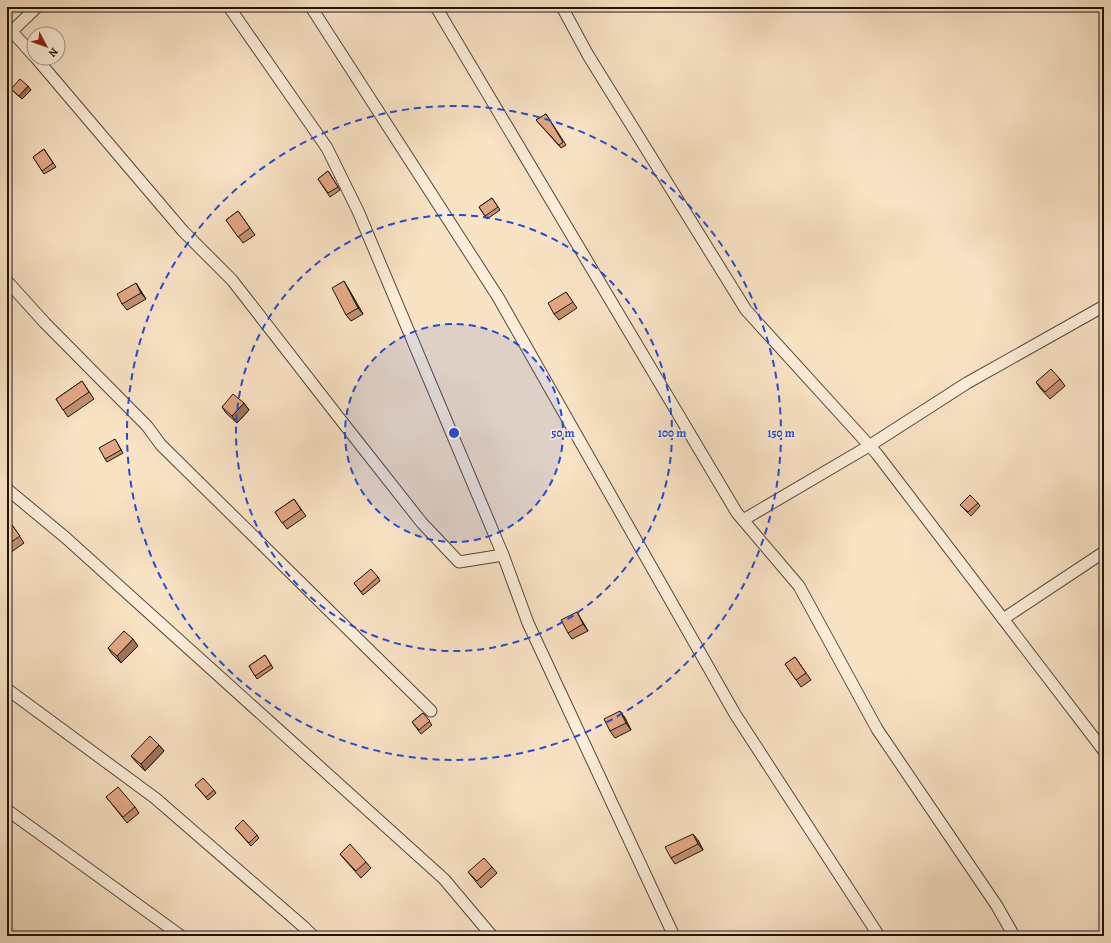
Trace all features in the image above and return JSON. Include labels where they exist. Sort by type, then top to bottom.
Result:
[{"type":"street","points":[[26,47],[10,28],[37,7]]},
{"type":"street","points":[[228,7],[327,148],[358,211],[503,555],[528,623],[674,936]]},
{"type":"street","points":[[311,7],[498,297],[735,714],[879,936]]},
{"type":"street","points":[[436,7],[737,513],[799,586],[877,729],[997,906],[1014,936]]},
{"type":"street","points":[[562,7],[588,55],[746,310],[870,446],[1104,751]]},
{"type":"street","points":[[43,66],[183,231],[232,280],[422,523],[459,562],[503,555]]},
{"type":"street","points":[[7,282],[44,323],[147,426],[161,445],[431,711]]},
{"type":"street","points":[[743,520],[870,446],[967,383],[1104,306]]},
{"type":"street","points":[[7,489],[66,538],[444,879],[492,936]]},
{"type":"street","points":[[1003,619],[1104,552]]},
{"type":"street","points":[[7,689],[155,798],[313,936]]},
{"type":"street","points":[[7,810],[181,936]]},
{"type":"building","points":[[20,79],[28,86],[19,96],[11,89]]},
{"type":"building","points":[[546,114],[563,142],[559,145],[536,120]]},
{"type":"building","points":[[44,149],[53,163],[42,171],[33,157]]},
{"type":"building","points":[[328,171],[338,187],[328,193],[318,179]]},
{"type":"building","points":[[492,198],[498,207],[485,216],[479,207]]},
{"type":"building","points":[[238,211],[250,228],[238,237],[226,220]]},
{"type":"building","points":[[344,281],[358,308],[346,315],[332,288]]},
{"type":"building","points":[[136,283],[141,293],[122,304],[117,294]]},
{"type":"building","points":[[566,292],[573,302],[554,314],[548,303]]},
{"type":"building","points":[[1051,369],[1060,379],[1045,392],[1036,382]]},
{"type":"building","points":[[82,381],[89,392],[63,410],[56,399]]},
{"type":"building","points":[[233,394],[244,403],[232,416],[222,407]]},
{"type":"building","points":[[115,439],[121,450],[105,459],[99,448]]},
{"type":"building","points":[[970,495],[978,503],[968,512],[960,505]]},
{"type":"building","points":[[294,499],[301,510],[282,523],[275,512]]},
{"type":"building","points":[[12,525],[20,536],[7,545],[7,529]]},
{"type":"building","points":[[371,569],[378,577],[361,592],[354,583]]},
{"type":"building","points":[[577,612],[583,624],[568,633],[561,620]]},
{"type":"building","points":[[124,631],[133,639],[117,656],[108,648]]},
{"type":"building","points":[[265,655],[271,665],[255,676],[249,666]]},
{"type":"building","points":[[795,657],[806,673],[796,680],[785,664]]},
{"type":"building","points":[[620,711],[626,723],[610,731],[604,719]]},
{"type":"building","points":[[423,713],[430,721],[419,730],[412,722]]},
{"type":"building","points":[[150,736],[159,745],[141,764],[131,756]]},
{"type":"building","points":[[203,778],[214,790],[206,797],[195,785]]},
{"type":"building","points":[[118,787],[135,807],[123,817],[106,797]]},
{"type":"building","points":[[243,820],[257,835],[249,843],[235,828]]},
{"type":"building","points":[[693,834],[698,844],[671,858],[665,847]]},
{"type":"building","points":[[350,844],[366,862],[356,871],[340,854]]},
{"type":"building","points":[[484,858],[492,867],[477,881],[468,872]]}]
